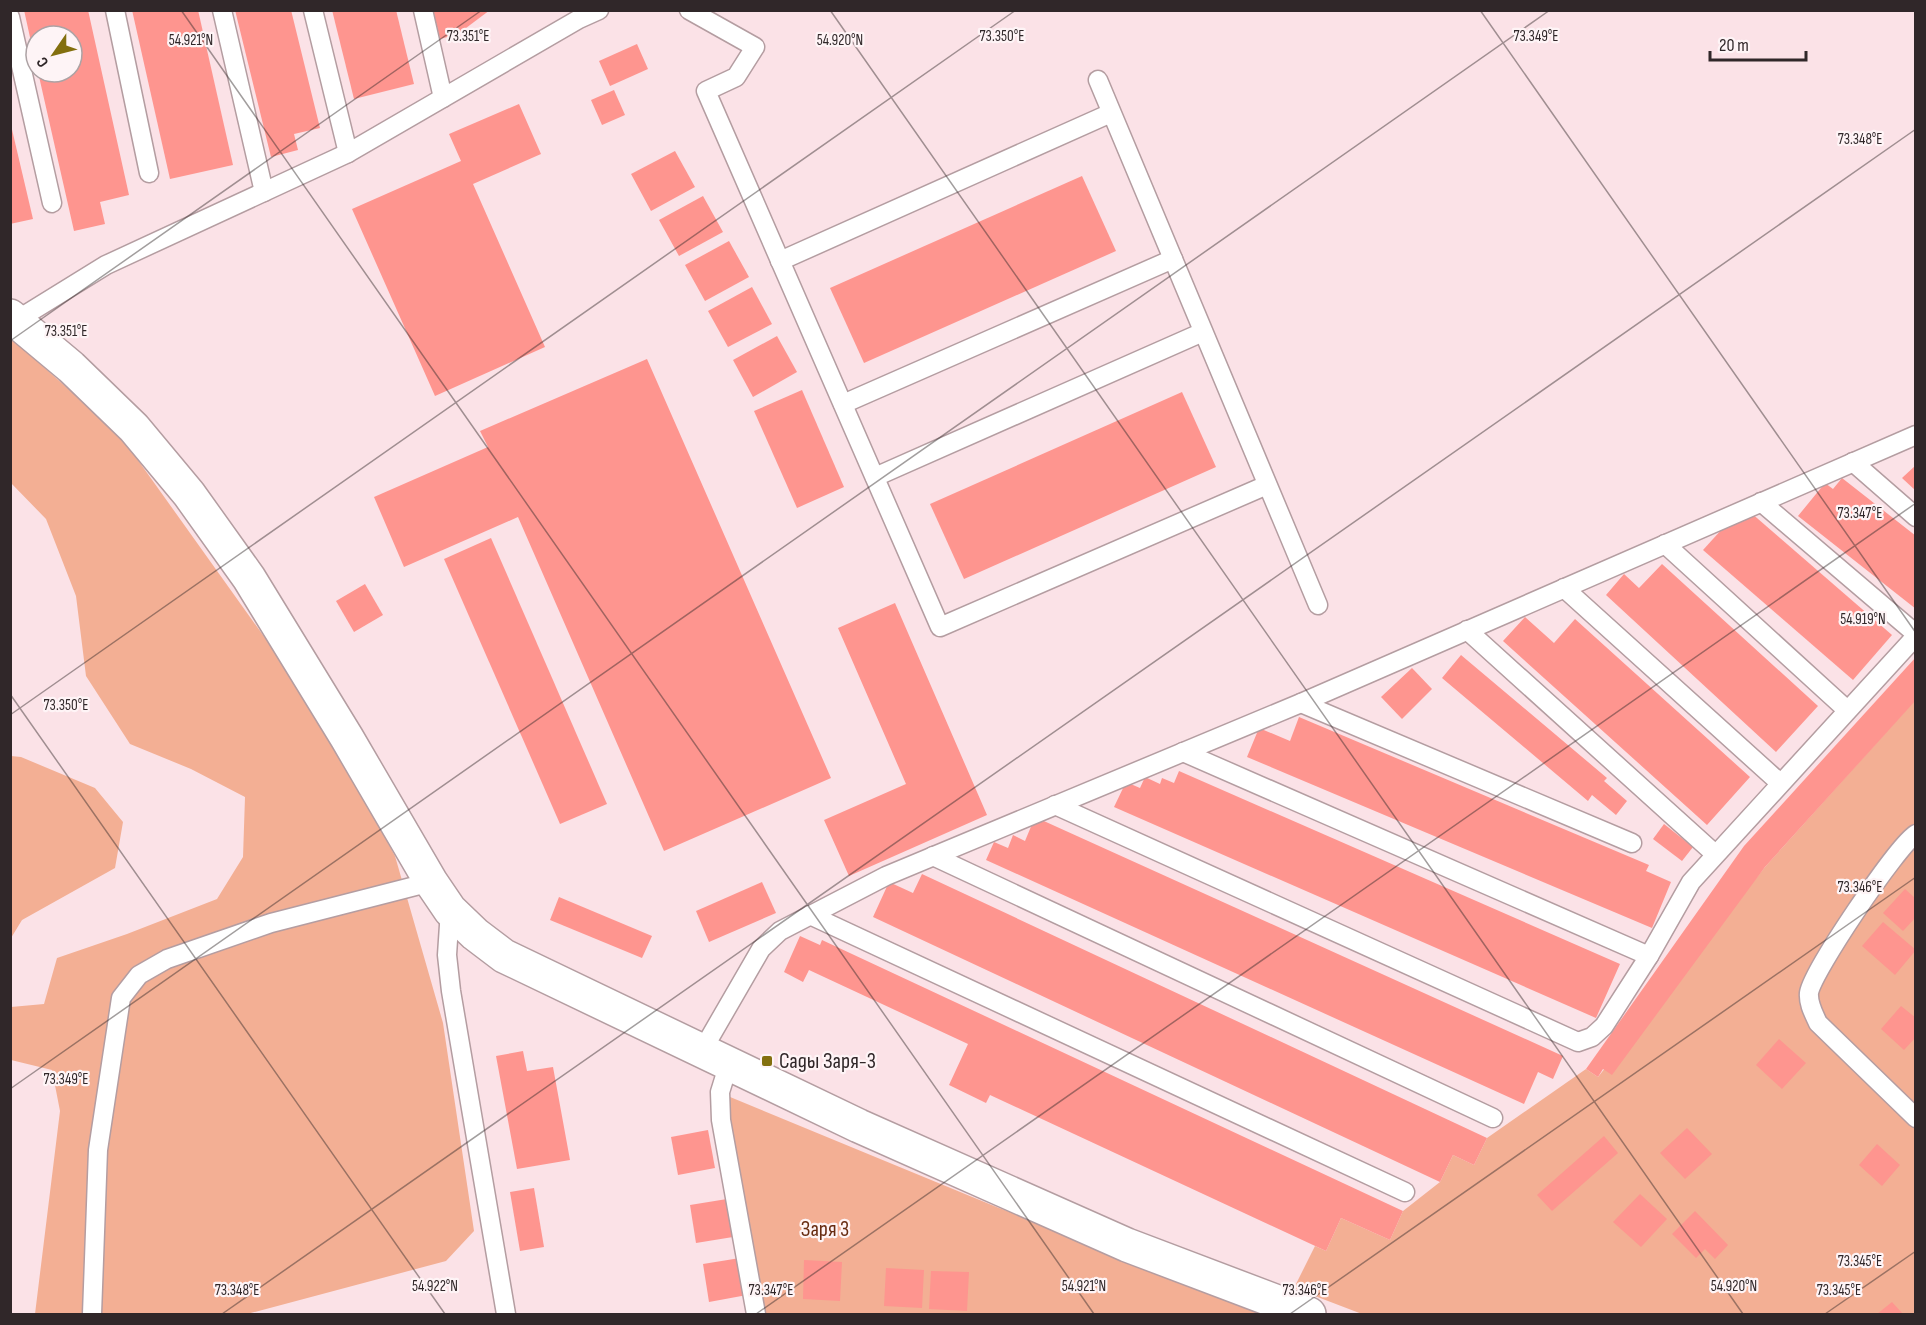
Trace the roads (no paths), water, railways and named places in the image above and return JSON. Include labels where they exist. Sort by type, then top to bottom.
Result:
[{"type":"street","points":[[14,318],[71,367],[134,428],[189,494],[249,578],[347,738],[430,882],[450,910],[475,934],[504,956],[860,1126],[1127,1245],[1309,1314]]},
{"type":"lane","points":[[115,10],[149,173]]},
{"type":"lane","points":[[222,10],[264,192]]},
{"type":"lane","points":[[313,10],[348,153]]},
{"type":"lane","points":[[423,10],[443,98]]},
{"type":"lane","points":[[14,318],[106,265],[348,153],[443,98],[579,13],[599,10]]},
{"type":"lane","points":[[688,10],[755,47],[736,77],[706,91],[940,627],[1268,485]]},
{"type":"lane","points":[[10,17],[52,203]]},
{"type":"lane","points":[[1098,80],[1318,605]]},
{"type":"lane","points":[[780,261],[1111,113]]},
{"type":"lane","points":[[843,404],[1173,259]]},
{"type":"lane","points":[[875,477],[1203,332]]},
{"type":"lane","points":[[756,1314],[721,1120],[715,1057],[761,949],[780,932],[886,876],[1301,703],[1916,435]]},
{"type":"lane","points":[[1853,462],[1916,517]]},
{"type":"lane","points":[[1055,805],[1578,1042],[1592,1037],[1604,1026],[1649,956],[1691,882],[1916,635],[1761,502]]},
{"type":"lane","points":[[1665,544],[1847,710]]},
{"type":"lane","points":[[1564,588],[1780,783]]},
{"type":"lane","points":[[1467,630],[1715,854]]},
{"type":"lane","points":[[1301,703],[1632,843]]},
{"type":"lane","points":[[1183,752],[1649,956]]},
{"type":"lane","points":[[1916,834],[1909,838],[1885,868],[1819,970],[1809,992],[1810,1005],[1818,1023],[1916,1118]]},
{"type":"lane","points":[[933,856],[1493,1118]]},
{"type":"lane","points":[[92,1314],[98,1150],[121,998],[139,975],[166,959],[271,923],[430,882]]},
{"type":"lane","points":[[450,910],[447,955],[451,991],[506,1314]]},
{"type":"lane","points":[[810,915],[1405,1192]]},
{"type":"place","name":"Сады Заря-3","points":[[767,1061]]},
{"type":"park label","name":"Заря 3","points":[[825,1229]]}]
